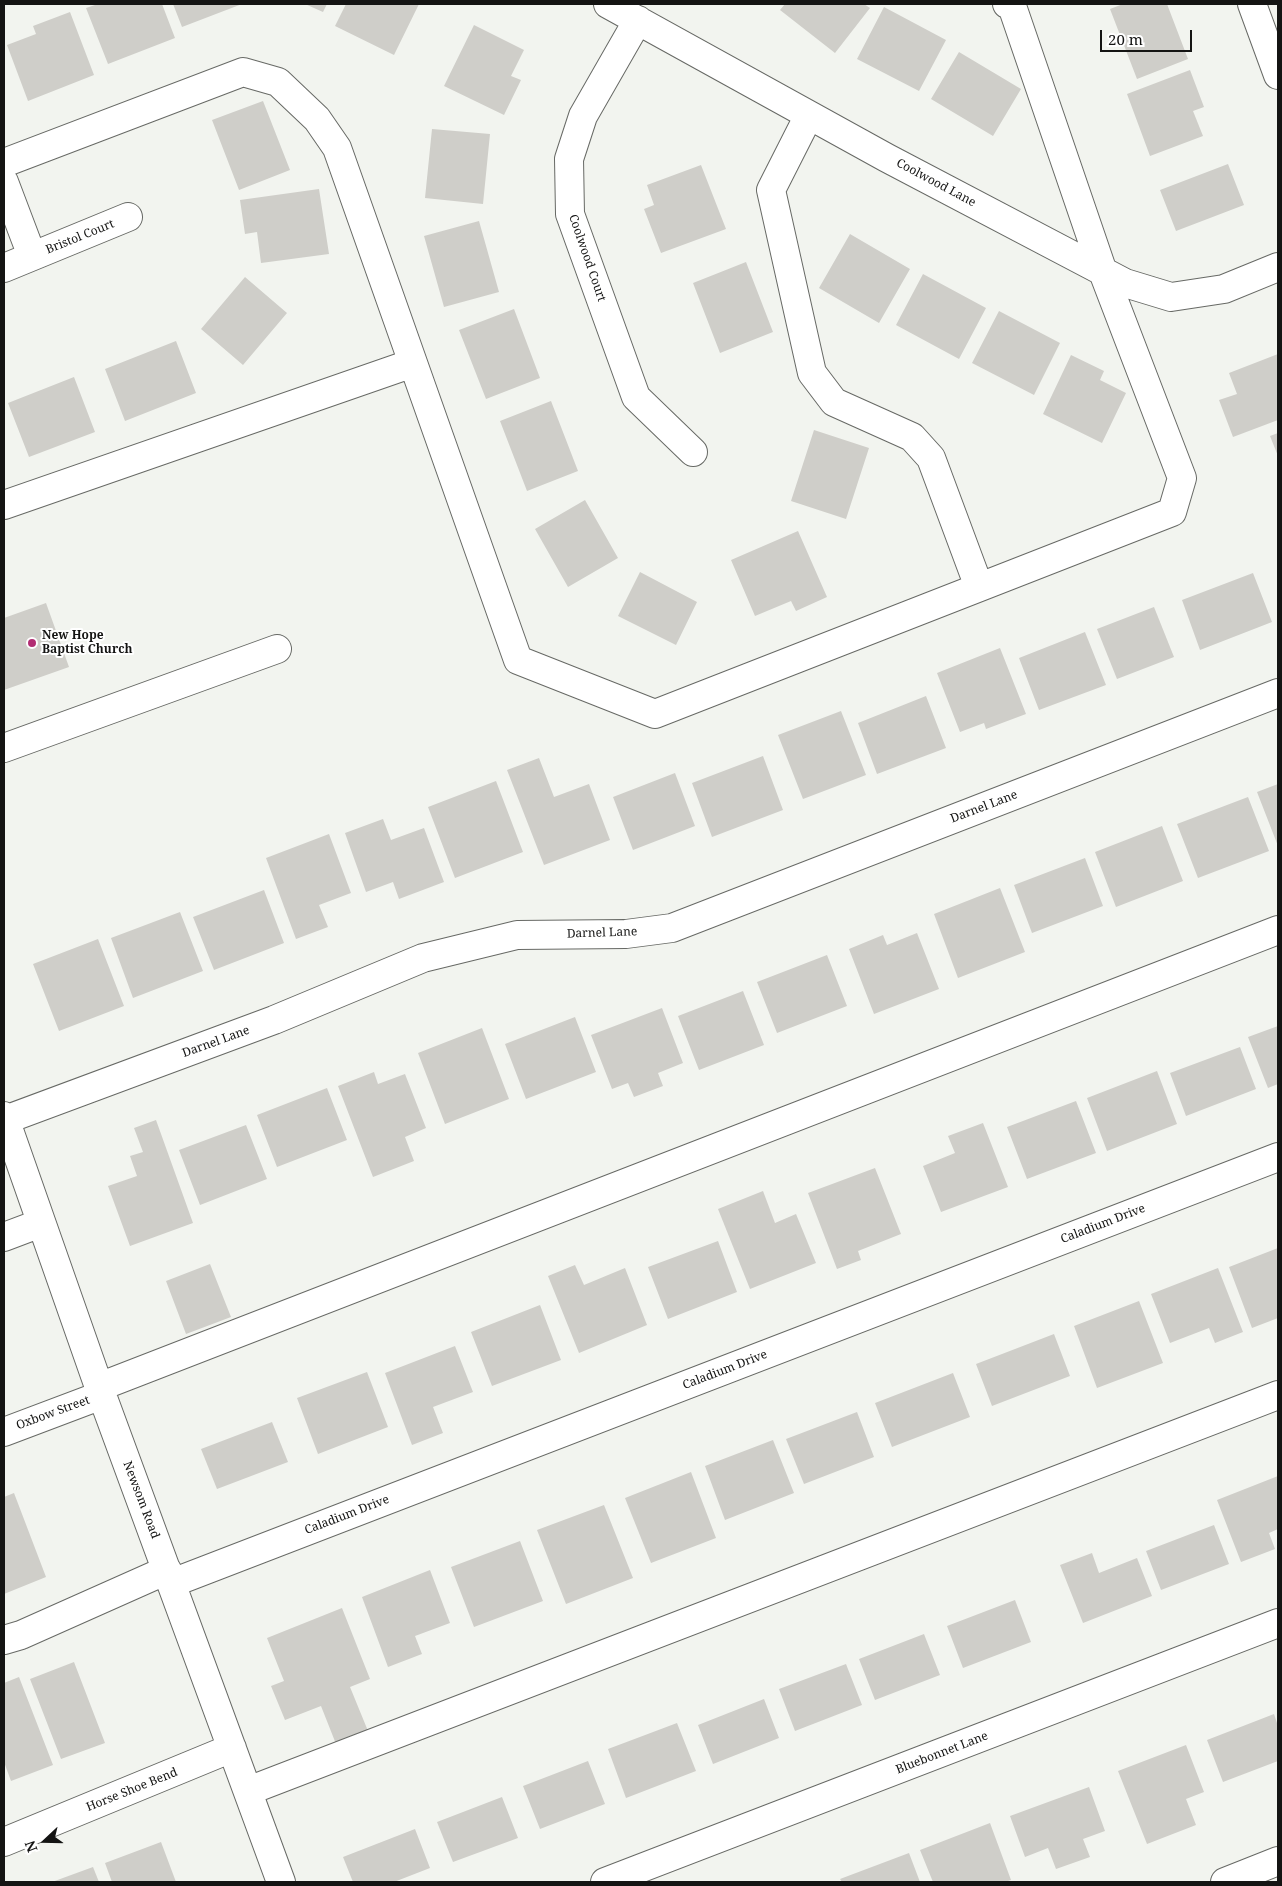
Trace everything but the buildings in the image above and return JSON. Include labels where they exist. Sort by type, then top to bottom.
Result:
[{"type":"street","name":"Coolwood Lane","points":[[608,4],[809,115],[1125,283],[1171,297],[1224,289],[1278,267]]},
{"type":"street","points":[[4,162],[243,72],[278,82],[317,119],[337,148],[518,660],[655,714],[1172,512],[1182,478],[1103,272],[1012,6],[1007,4]]},
{"type":"street","points":[[1252,4],[1278,75]]},
{"type":"street","name":"Coolwood Court","points":[[638,20],[583,116],[569,159],[570,214],[636,397],[693,452]]},
{"type":"street","points":[[809,115],[772,190],[812,372],[834,402],[912,436],[931,458],[979,588]]},
{"type":"street","name":"Bristol Court","points":[[4,182],[32,256]]},
{"type":"street","name":"Bristol Court","points":[[4,268],[128,217]]},
{"type":"street","points":[[4,505],[413,363]]},
{"type":"street","points":[[4,748],[276,649]]},
{"type":"street","name":"Darnel Lane","points":[[4,1118],[274,1020],[423,958],[517,935],[626,934],[672,928],[1278,693]]},
{"type":"street","name":"Oxbow Street","points":[[4,1432],[100,1391],[1278,930]]},
{"type":"street","name":"Newsom Road","points":[[4,1118],[100,1391],[282,1882]]},
{"type":"street","name":"Caladium Drive","points":[[4,1640],[22,1635],[170,1576],[1278,1157]]},
{"type":"street","points":[[4,1237],[41,1223]]},
{"type":"street","points":[[248,1791],[1278,1395]]},
{"type":"street","name":"Bluebonnet Lane","points":[[605,1882],[1278,1623]]},
{"type":"street","name":"Horse Shoe Bend","points":[[4,1842],[232,1748]]},
{"type":"street","points":[[1225,1882],[1278,1862]]},
{"type":"place","name":"New Hope Baptist Church","points":[[32,643]]}]
